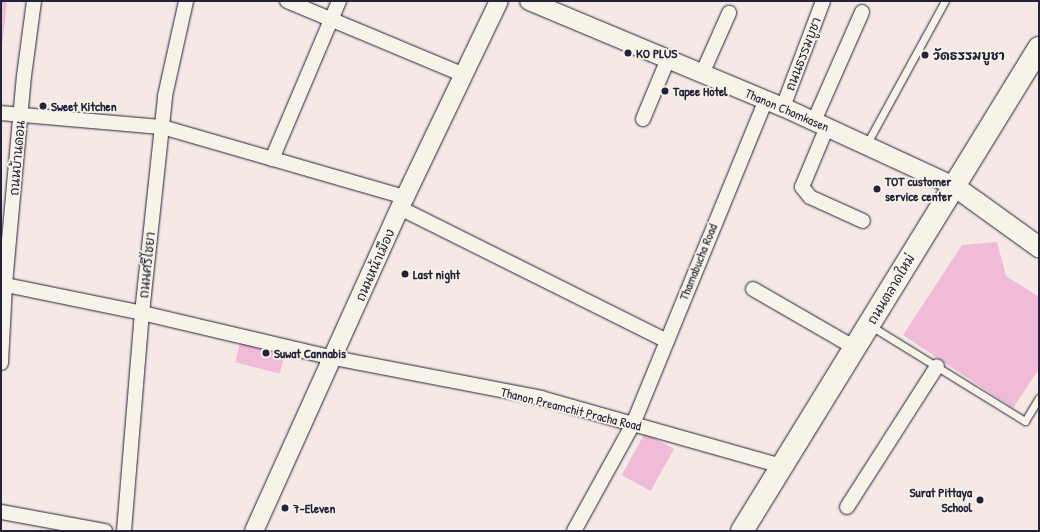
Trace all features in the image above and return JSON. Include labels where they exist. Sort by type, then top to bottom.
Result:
[{"type":"main road","name":"ถนนตลาดใหม่","points":[[742,531],[1039,48]]},
{"type":"main road","points":[[954,186],[1039,247]]},
{"type":"street","name":"ถนนบ้านดอน","points":[[1,364],[3,284],[34,1]]},
{"type":"street","name":"ถนนศรีไชยา","points":[[124,531],[142,313],[165,96],[186,1]]},
{"type":"street","points":[[287,1],[332,22],[464,74]]},
{"type":"street","points":[[272,159],[332,22],[339,1]]},
{"type":"street","name":"ถนนหน้าเมือง","points":[[254,531],[334,358],[402,203],[500,1]]},
{"type":"street","name":"Thanon Chomkasen","points":[[529,1],[783,107],[954,186]]},
{"type":"street","name":"ถนนธรรมบูชา","points":[[783,107],[824,1]]},
{"type":"street","points":[[862,12],[821,124],[802,187],[810,197],[862,221]]},
{"type":"street","points":[[702,74],[729,13]]},
{"type":"street","points":[[643,119],[668,59]]},
{"type":"street","name":"Thamabucha Road","points":[[574,531],[633,424],[766,100]]},
{"type":"street","points":[[1,113],[162,127],[272,159],[402,203],[667,341]]},
{"type":"street","name":"Thanon Preamchit Pracha Road","points":[[3,284],[142,313],[334,358],[542,398],[782,466]]},
{"type":"street","points":[[753,289],[855,348]]},
{"type":"street","points":[[847,507],[937,366]]},
{"type":"street","points":[[1,512],[105,531]]},
{"type":"lane","points":[[866,145],[945,1]]},
{"type":"lane","points":[[869,324],[1025,421],[1039,398]]},
{"type":"building","points":[[1,1],[7,1],[2,47],[1,47]]},
{"type":"building","points":[[997,242],[1006,276],[1039,297],[1039,369],[1013,408],[903,335],[962,245]]},
{"type":"building","points":[[241,339],[286,350],[280,373],[235,362]]},
{"type":"building","points":[[645,433],[674,449],[651,491],[622,475]]},
{"type":"place","name":"KO PLUS","points":[[628,53]]},
{"type":"place","name":"วัดธรรมบูชา","points":[[925,55]]},
{"type":"place","name":"Tapee Hotel","points":[[665,91]]},
{"type":"place","name":"Sweet Kitchen","points":[[43,106]]},
{"type":"place","name":"TOT customer service center","points":[[877,189]]},
{"type":"place","name":"Last night","points":[[405,274]]},
{"type":"place","name":"Suwat Cannabis","points":[[266,353]]},
{"type":"place","name":"Surat Pittaya School","points":[[980,500]]},
{"type":"place","name":"7-Eleven","points":[[285,508]]}]
